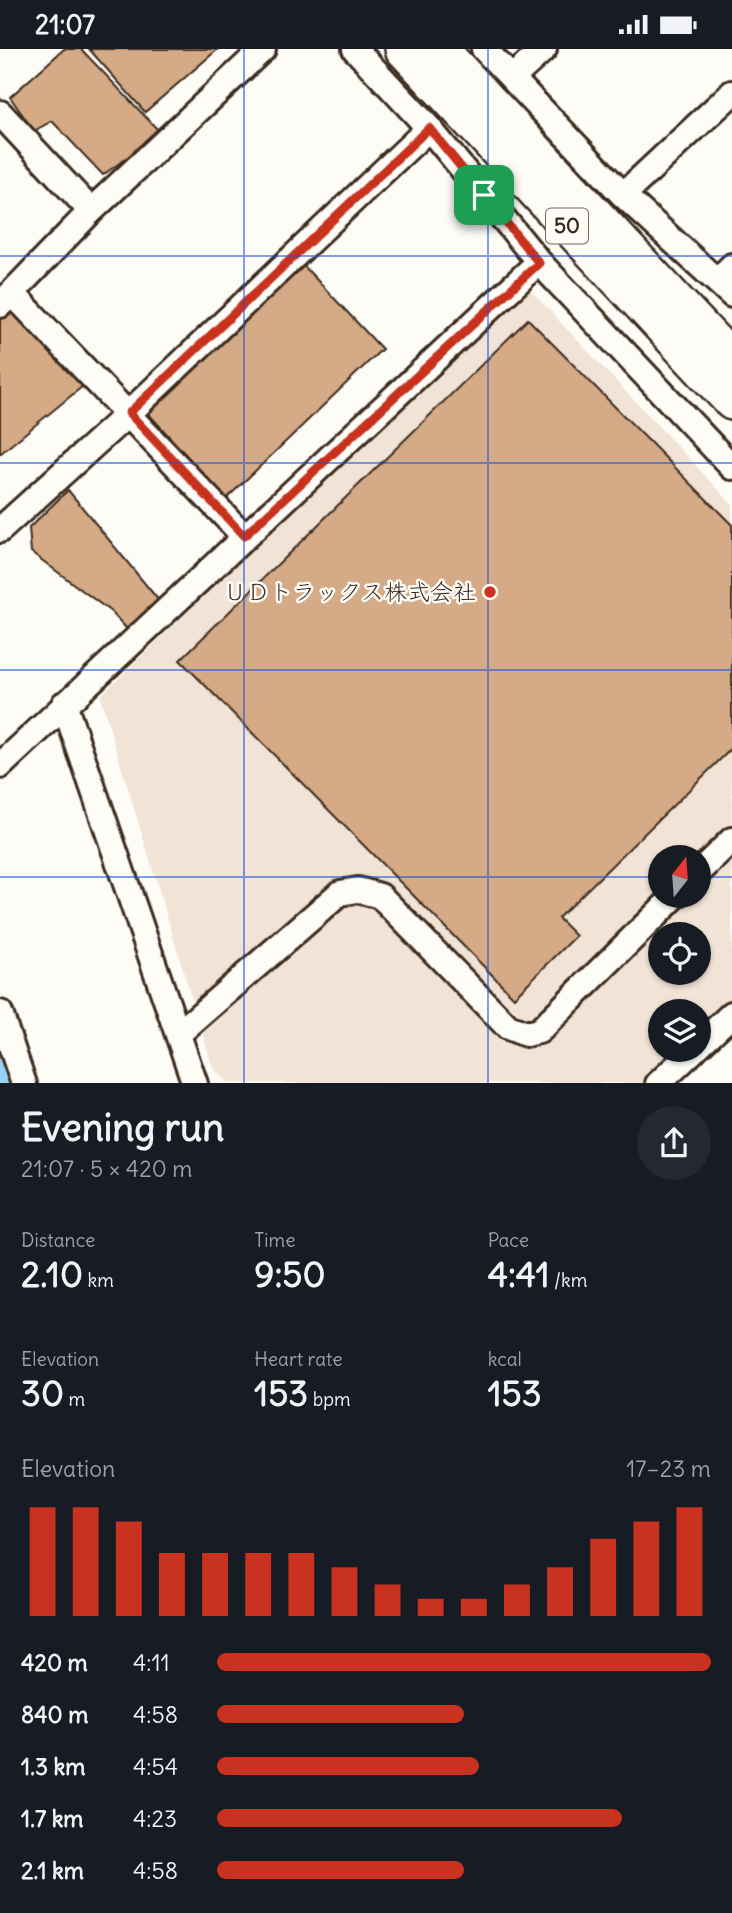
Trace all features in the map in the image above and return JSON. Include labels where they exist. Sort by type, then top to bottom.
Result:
[{"type":"highway","name":"50","points":[[403,49],[732,402]]},
{"type":"highway","name":"50","points":[[440,49],[732,361]]},
{"type":"street","points":[[244,536],[129,413],[7,299],[91,211],[263,49]]},
{"type":"street","points":[[355,49],[429,128],[539,263],[732,467]]},
{"type":"street","points":[[484,49],[623,194],[727,281]]},
{"type":"street","points":[[512,78],[544,49]]},
{"type":"street","points":[[623,194],[732,93]]},
{"type":"street","points":[[0,113],[91,211]]},
{"type":"street","points":[[0,530],[129,413],[429,128]]},
{"type":"street","points":[[0,766],[539,263]]},
{"type":"street","points":[[64,704],[195,1083]]},
{"type":"street","points":[[711,860],[732,840]]},
{"type":"street","points":[[178,1034],[340,893],[358,890],[380,896],[508,1027],[526,1034],[540,1031],[663,908]]},
{"type":"street","points":[[0,1013],[24,1083]]},
{"type":"street","points":[[711,1034],[732,1014]]},
{"type":"street","points":[[658,1083],[681,1062]]},
{"type":"shaded area","points":[[527,287],[732,504],[732,1002],[711,1022],[711,999],[648,999],[648,1062],[668,1062],[645,1083],[228,1083],[213,1068],[100,696]]},
{"type":"building","points":[[64,49],[81,49],[161,133],[103,175],[52,121],[34,131],[10,97]]},
{"type":"building","points":[[89,49],[218,49],[145,112]]},
{"type":"building","points":[[300,262],[382,349],[226,499],[146,411]]},
{"type":"building","points":[[13,294],[94,377],[0,454],[0,305]]},
{"type":"building","name":"ＵＤトラックス株式会社","points":[[528,319],[732,525],[732,748],[558,918],[576,936],[514,997],[180,660]]},
{"type":"building","points":[[68,490],[160,602],[128,630],[111,612],[31,552],[29,528]]},
{"type":"waterway","points":[[0,1067],[5,1083]]},
{"type":"place","name":"ＵＤトラックス株式会社","points":[[490,592]]},
{"type":"route","points":[[429,128],[484,195],[539,263],[244,536],[129,413],[429,128]]}]
